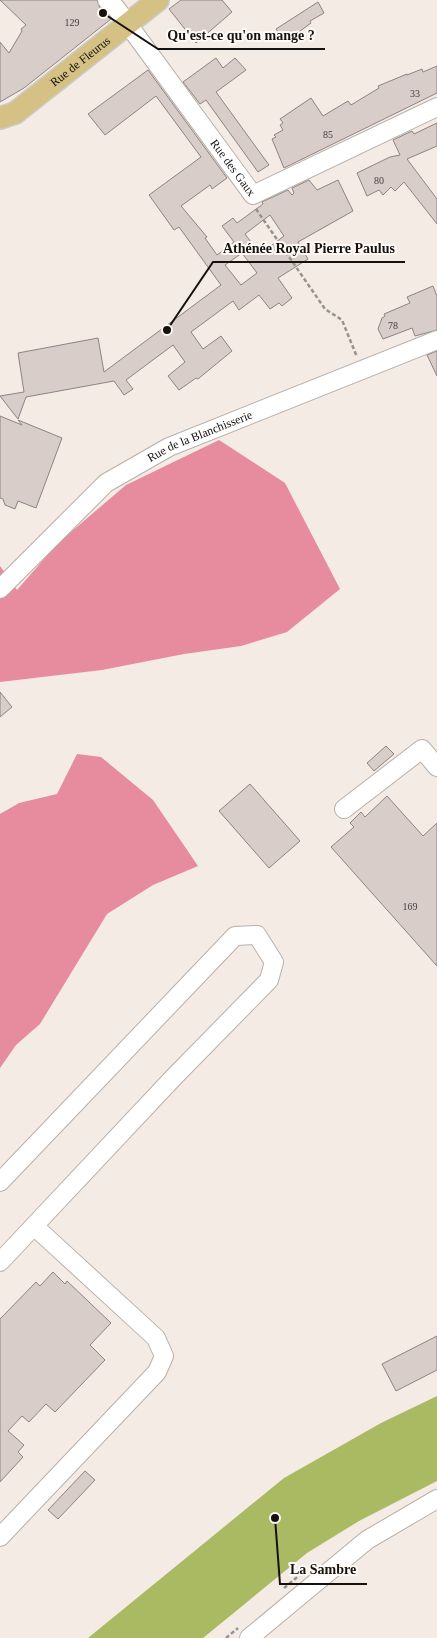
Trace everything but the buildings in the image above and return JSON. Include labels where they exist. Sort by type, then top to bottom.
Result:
[{"type":"main road","name":"Rue de Fleurus","points":[[0,118],[15,113],[158,0]]},
{"type":"street","name":"Rue des Gaux","points":[[107,0],[116,8],[254,195],[437,107]]},
{"type":"street","name":"Rue de la Blanchisserie","points":[[0,589],[106,482],[169,447],[437,340]]},
{"type":"street","points":[[344,809],[422,749],[437,766]]},
{"type":"street","points":[[0,1182],[235,936],[258,935],[274,962],[269,980],[0,1262]]},
{"type":"street","points":[[0,1538],[157,1372],[164,1356],[156,1338],[34,1226]]},
{"type":"street","points":[[249,1638],[367,1540],[437,1499]]},
{"type":"path","points":[[254,195],[256,209],[314,296],[325,310],[342,320],[362,370]]},
{"type":"shaded area","points":[[219,440],[285,483],[340,589],[287,632],[241,646],[184,654],[102,670],[0,682],[0,566],[17,590],[58,543],[126,485]]},
{"type":"shaded area","points":[[77,754],[101,757],[153,800],[198,866],[153,885],[107,914],[40,1024],[16,1045],[0,1068],[0,814],[19,803],[57,794]]},
{"type":"shaded area","points":[[437,1396],[437,1481],[359,1521],[307,1553],[203,1638],[88,1638],[284,1478],[381,1423]]},
{"type":"place","name":"Qu'est-ce qu'on mange ?","points":[[103,13]]},
{"type":"place","name":"Athénée Royal Pierre Paulus","points":[[167,330]]},
{"type":"place","name":"La Sambre","points":[[275,1518]]}]
